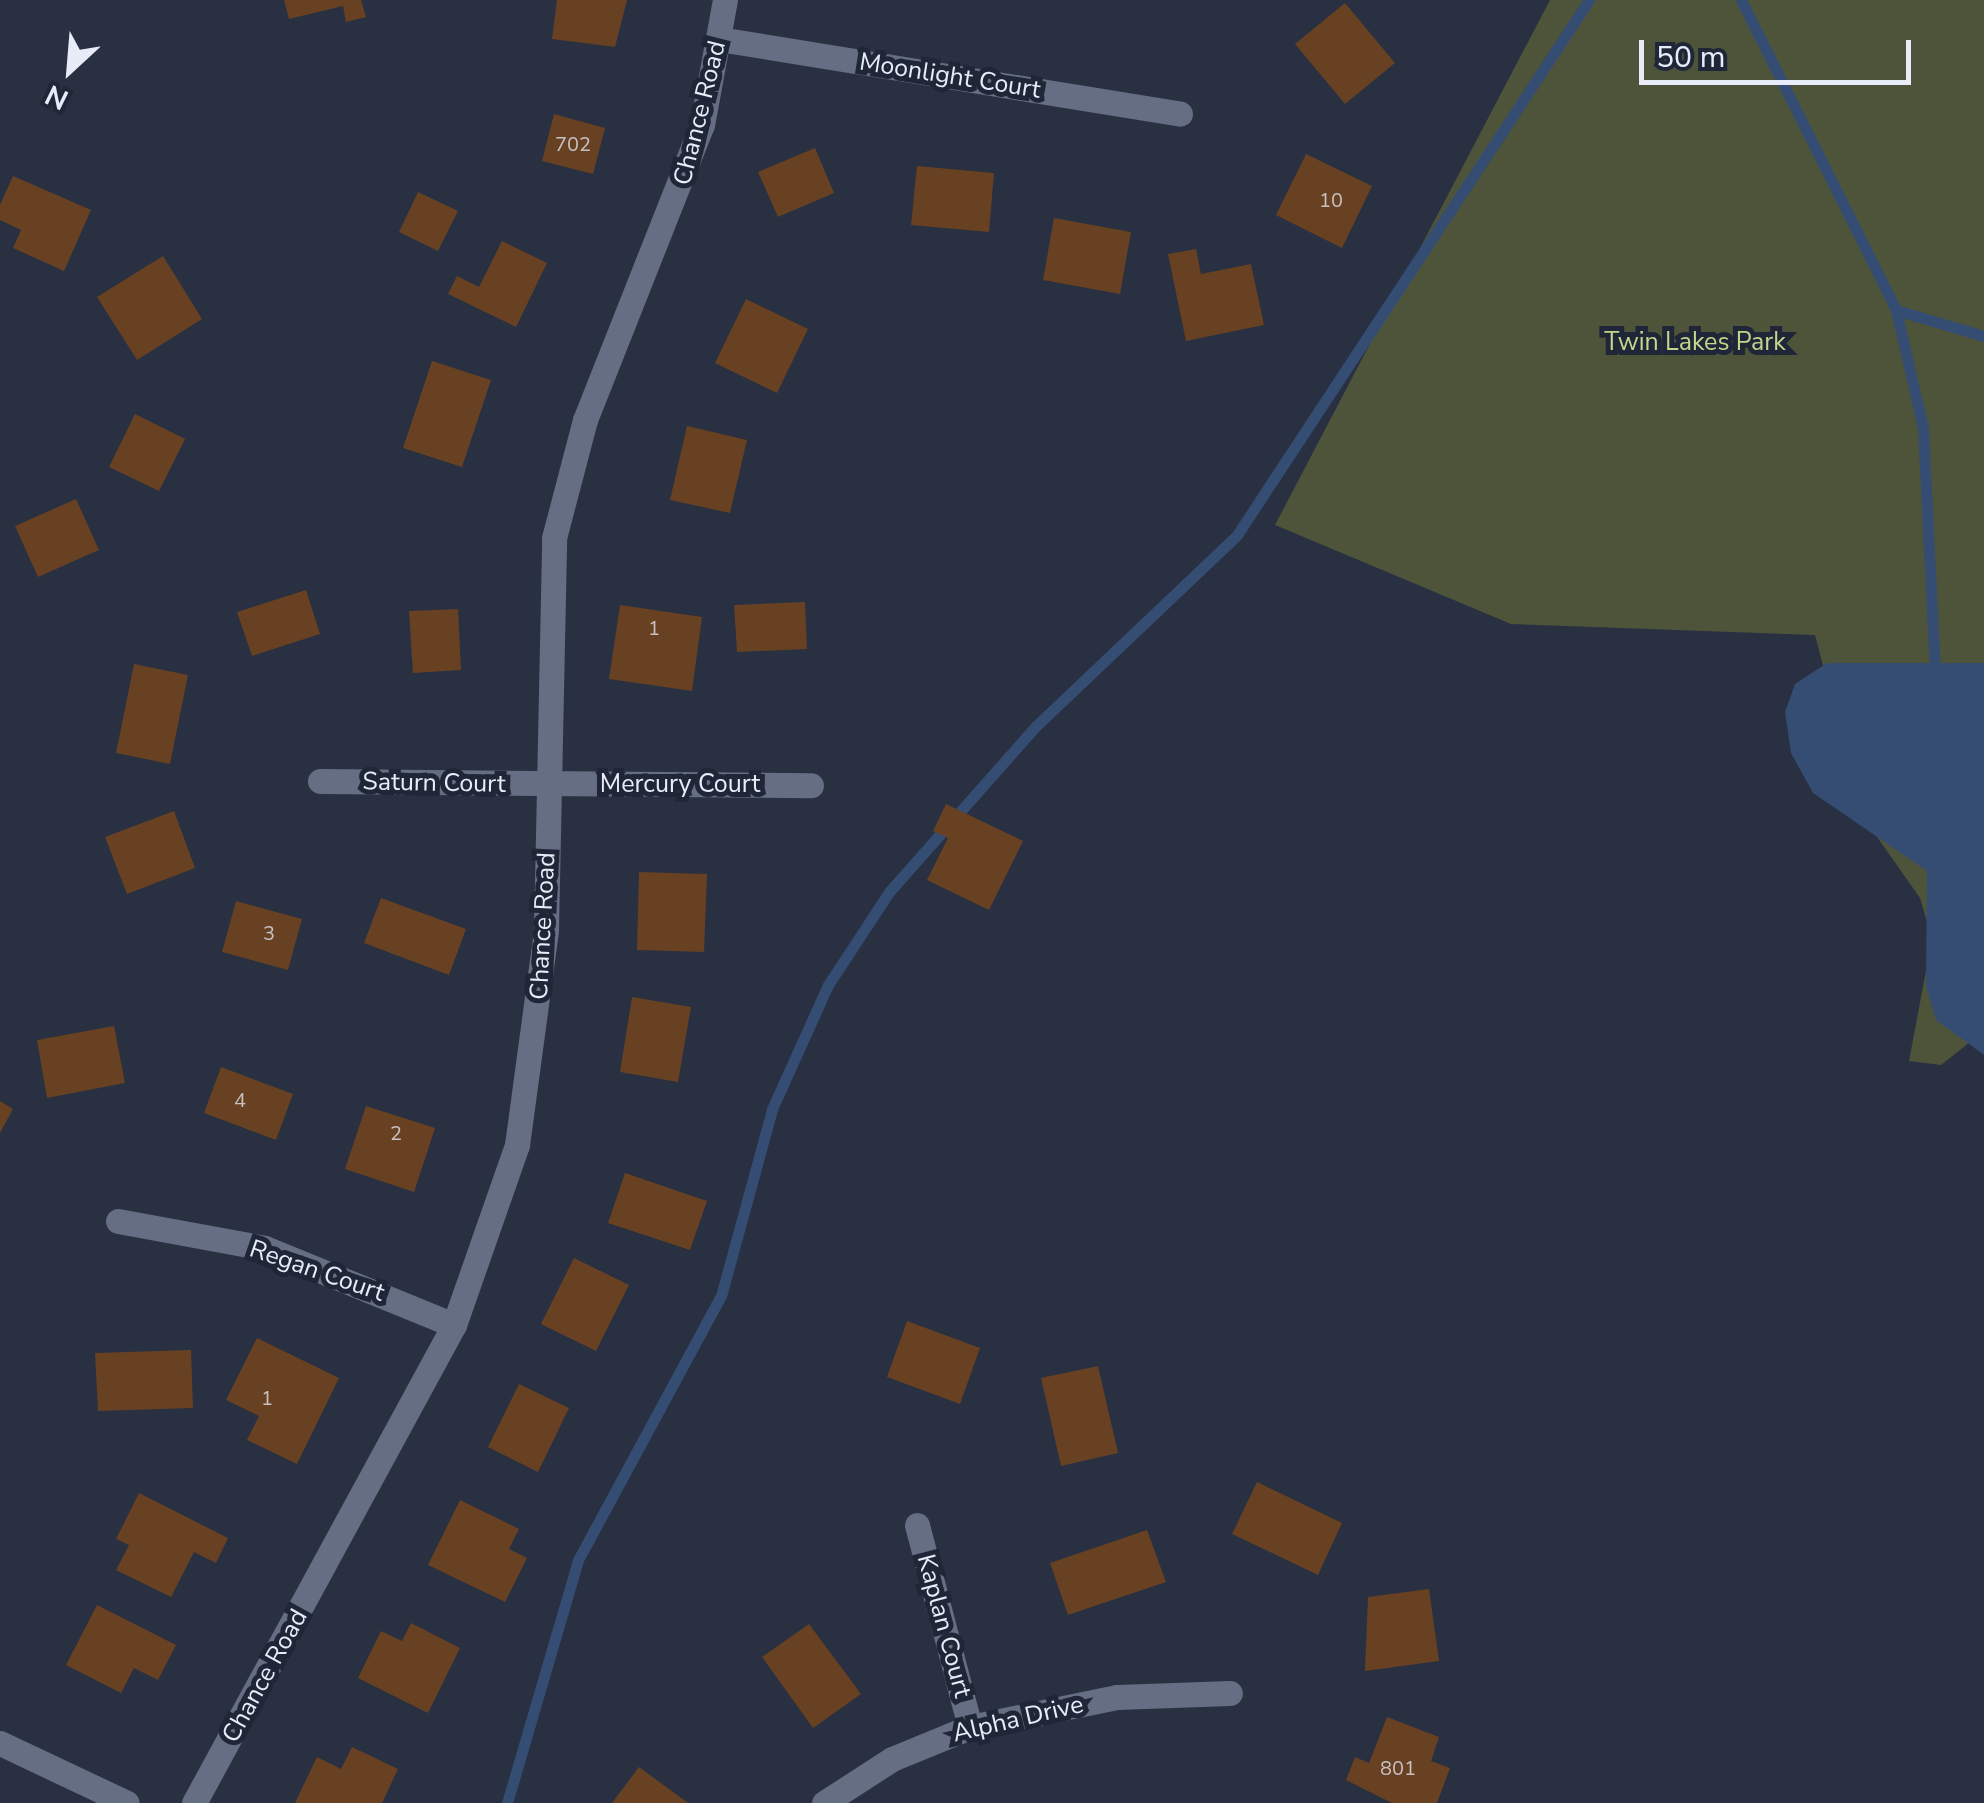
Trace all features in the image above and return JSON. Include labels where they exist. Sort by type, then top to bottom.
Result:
[{"type":"street","name":"Chance Road","points":[[194,1803],[454,1325],[527,1098],[546,930],[554,538],[591,402],[702,126],[725,0]]},
{"type":"street","name":"Moonlight Court","points":[[719,39],[1180,114]]},
{"type":"street","name":"Saturn Court","points":[[320,782],[549,784]]},
{"type":"street","name":"Mercury Court","points":[[549,784],[811,785]]},
{"type":"street","name":"Regan Court","points":[[118,1221],[265,1248],[454,1325]]},
{"type":"street","name":"Kaplan Court","points":[[918,1525],[970,1727]]},
{"type":"street","name":"Alpha Drive","points":[[824,1803],[892,1759],[970,1727],[1117,1697],[1230,1693]]},
{"type":"street","points":[[0,1743],[126,1803]]},
{"type":"green space","name":"Twin Lakes Park","points":[[1550,0],[1984,0],[1984,1031],[1941,1065],[1909,1061],[1932,939],[1920,898],[1863,817],[1815,635],[1511,624],[1275,525]]},
{"type":"water","points":[[1827,663],[1984,663],[1984,1055],[1936,1020],[1926,986],[1927,871],[1813,793],[1791,753],[1785,712],[1795,684]]},
{"type":"building","points":[[284,0],[361,0],[366,17],[346,22],[343,6],[289,19]]},
{"type":"building","points":[[557,0],[627,0],[615,47],[552,39]]},
{"type":"building","points":[[1345,3],[1395,63],[1345,104],[1295,44]]},
{"type":"building","points":[[554,114],[605,128],[593,174],[542,161]]},
{"type":"building","points":[[815,148],[834,193],[778,217],[758,172]]},
{"type":"building","points":[[1306,154],[1372,186],[1342,248],[1276,215]]},
{"type":"building","points":[[917,166],[994,173],[989,232],[911,225]]},
{"type":"building","points":[[13,176],[91,210],[64,271],[13,248],[21,230],[0,220],[0,205]]},
{"type":"building","points":[[418,192],[458,211],[438,251],[399,232]]},
{"type":"building","points":[[1054,218],[1131,232],[1120,294],[1043,280]]},
{"type":"building","points":[[502,241],[547,263],[516,327],[448,294],[457,276],[479,287]]},
{"type":"building","points":[[1196,249],[1201,274],[1251,264],[1264,325],[1186,341],[1168,254]]},
{"type":"building","points":[[163,256],[202,319],[137,360],[97,297]]},
{"type":"building","points":[[746,299],[808,329],[777,393],[715,363]]},
{"type":"building","points":[[432,361],[491,380],[462,467],[403,448]]},
{"type":"building","points":[[135,414],[185,439],[159,491],[109,467]]},
{"type":"building","points":[[687,426],[747,440],[730,513],[670,500]]},
{"type":"building","points":[[76,499],[99,550],[38,577],[15,526]]},
{"type":"building","points":[[306,590],[320,634],[252,656],[237,612]]},
{"type":"building","points":[[805,602],[807,649],[737,652],[734,605]]},
{"type":"building","points":[[620,605],[702,617],[692,691],[609,679]]},
{"type":"building","points":[[458,609],[461,670],[413,673],[409,611]]},
{"type":"building","points":[[134,664],[188,675],[170,764],[116,753]]},
{"type":"building","points":[[946,804],[1023,841],[989,910],[927,880],[948,838],[933,831]]},
{"type":"building","points":[[174,811],[195,868],[127,894],[105,837]]},
{"type":"building","points":[[639,872],[707,874],[704,952],[637,950]]},
{"type":"building","points":[[381,898],[466,929],[449,975],[364,943]]},
{"type":"building","points":[[236,901],[302,919],[288,970],[222,952]]},
{"type":"building","points":[[632,997],[691,1007],[678,1082],[620,1072]]},
{"type":"building","points":[[114,1026],[125,1083],[47,1098],[37,1040]]},
{"type":"building","points":[[221,1067],[293,1094],[276,1140],[204,1113]]},
{"type":"building","points":[[0,1101],[13,1109],[0,1133]]},
{"type":"building","points":[[366,1106],[435,1128],[414,1192],[345,1169]]},
{"type":"building","points":[[625,1173],[707,1201],[690,1250],[608,1223]]},
{"type":"building","points":[[574,1258],[629,1285],[596,1351],[541,1324]]},
{"type":"building","points":[[907,1321],[980,1348],[960,1404],[887,1377]]},
{"type":"building","points":[[257,1338],[339,1378],[297,1464],[247,1440],[259,1416],[226,1400]]},
{"type":"building","points":[[191,1350],[193,1408],[98,1411],[95,1353]]},
{"type":"building","points":[[1098,1366],[1118,1453],[1061,1466],[1041,1378]]},
{"type":"building","points":[[519,1384],[569,1408],[538,1472],[488,1447]]},
{"type":"building","points":[[1257,1482],[1342,1523],[1318,1575],[1232,1534]]},
{"type":"building","points":[[139,1493],[228,1538],[216,1563],[194,1552],[171,1597],[116,1570],[129,1545],[116,1539]]},
{"type":"building","points":[[460,1500],[519,1529],[509,1549],[527,1558],[505,1602],[428,1565]]},
{"type":"building","points":[[1147,1530],[1166,1582],[1068,1615],[1050,1563]]},
{"type":"building","points":[[1429,1589],[1439,1661],[1365,1671],[1368,1597]]},
{"type":"building","points":[[97,1605],[176,1645],[158,1680],[134,1668],[121,1693],[66,1665]]},
{"type":"building","points":[[411,1623],[460,1648],[428,1713],[358,1678],[381,1631],[402,1641]]},
{"type":"building","points":[[809,1624],[861,1694],[813,1728],[762,1657]]},
{"type":"building","points":[[1387,1717],[1439,1737],[1431,1761],[1450,1768],[1437,1803],[1392,1803],[1346,1780],[1355,1757],[1369,1763]]},
{"type":"building","points":[[352,1747],[398,1769],[382,1803],[295,1803],[317,1757],[341,1769]]},
{"type":"building","points":[[639,1767],[688,1803],[612,1803]]},
{"type":"waterway","points":[[507,1803],[578,1560],[721,1296],[772,1109],[828,985],[889,892],[1036,726],[1237,535],[1589,0]]},
{"type":"waterway","points":[[1741,0],[1896,310],[1923,428],[1935,670]]},
{"type":"waterway","points":[[1896,310],[1984,336]]}]
